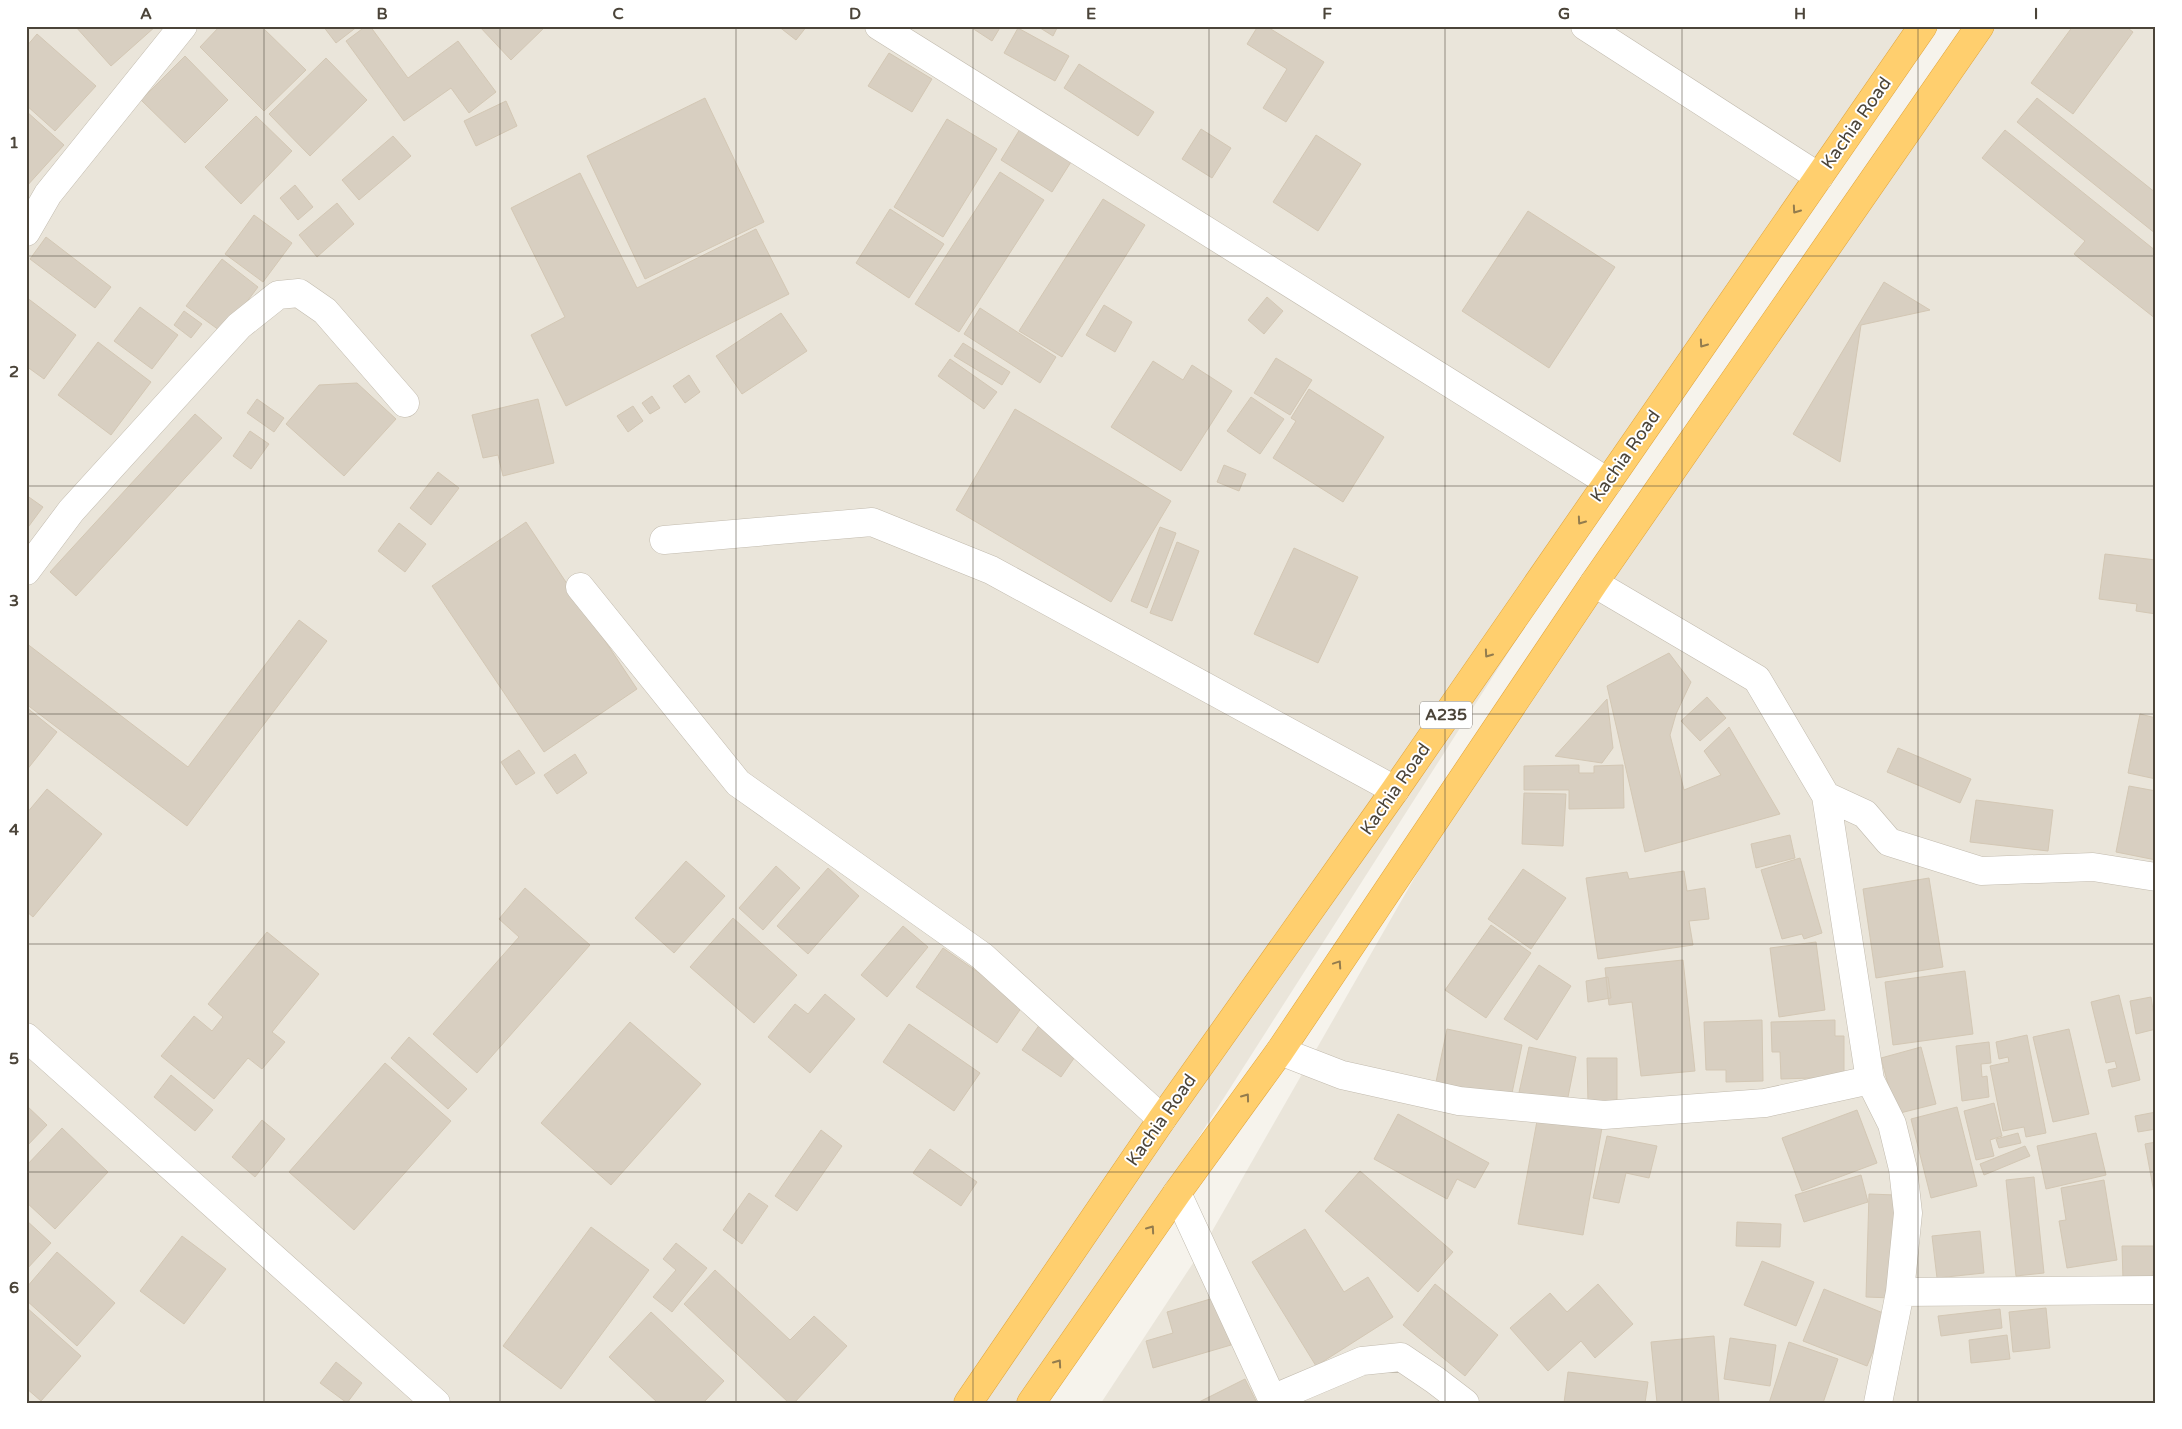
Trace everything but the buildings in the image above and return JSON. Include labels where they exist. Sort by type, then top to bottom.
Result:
[{"type":"highway","name":"Kachia Road","points":[[968,1403],[1162,1119],[1395,790],[1923,26]]},
{"type":"highway","name":"A235","points":[[1031,1403],[1176,1193],[1280,1051],[1594,583],[1980,26]]},
{"type":"street","points":[[26,232],[48,194],[182,26]]},
{"type":"street","points":[[878,26],[1608,482]]},
{"type":"street","points":[[1585,26],[1819,177]]},
{"type":"street","points":[[26,571],[71,511],[233,333],[278,295],[299,293],[325,312],[405,403]]},
{"type":"street","points":[[664,540],[872,522],[991,570],[1395,790]]},
{"type":"street","points":[[1594,583],[1757,680],[1826,796],[1870,1080],[1892,1124],[1903,1169],[1908,1213],[1900,1292],[1878,1403]]},
{"type":"street","points":[[580,587],[738,783],[982,956],[1162,1119]]},
{"type":"street","points":[[1826,796],[1865,814],[1889,842],[1981,871],[2093,867],[2156,877]]},
{"type":"street","points":[[26,1037],[436,1403]]},
{"type":"street","points":[[1280,1051],[1342,1075],[1459,1101],[1604,1115],[1765,1103],[1870,1080]]},
{"type":"street","points":[[1176,1193],[1273,1401],[1362,1361],[1400,1357],[1465,1403]]},
{"type":"street","points":[[1900,1292],[2156,1290]]},
{"type":"shaded area","points":[[26,26],[1911,26],[1861,100],[1029,1403],[26,1403]]},
{"type":"shaded area","points":[[1990,26],[2156,26],[2156,1403],[1101,1403],[1199,1254],[1447,821]]}]
